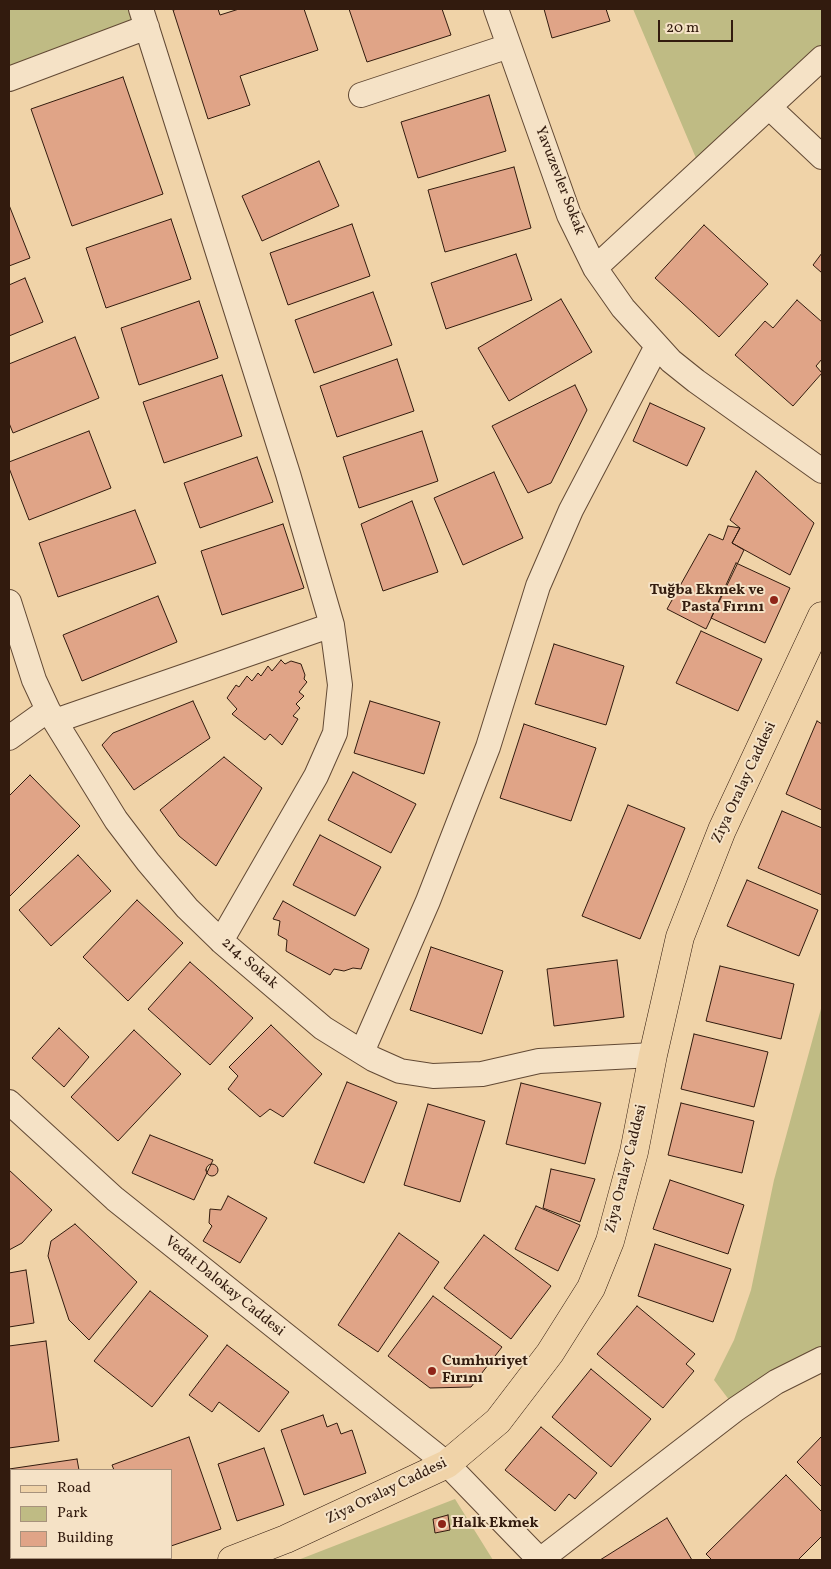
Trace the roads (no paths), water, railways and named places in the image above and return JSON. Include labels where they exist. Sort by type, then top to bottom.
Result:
[{"type":"main road","name":"Ziya Oralay Caddesi","points":[[232,1560],[286,1539],[447,1464],[498,1421],[550,1353],[591,1288],[610,1241],[634,1152],[653,1055],[680,937],[722,830],[822,616]]},
{"type":"street","name":"Yavuzevler Sokak","points":[[496,9],[569,215],[595,268],[623,308],[657,346],[696,381],[820,471]]},
{"type":"street","points":[[9,79],[144,18],[288,474],[332,625],[340,685],[334,733],[316,776],[222,941]]},
{"type":"street","points":[[361,95],[509,46]]},
{"type":"street","points":[[595,268],[822,58]]},
{"type":"street","points":[[769,107],[822,156]]},
{"type":"street","points":[[362,1052],[428,900],[488,747],[538,586],[571,510],[657,346]]},
{"type":"street","name":"214. Sokak","points":[[9,602],[34,680],[51,716],[116,820],[165,882],[222,941],[323,1028],[362,1052],[400,1071],[433,1076],[482,1074],[539,1061],[653,1055]]},
{"type":"street","points":[[9,738],[51,716],[332,625]]},
{"type":"street","name":"Vedat Dalokay Caddesi","points":[[9,1102],[115,1199],[447,1464],[540,1560]]},
{"type":"street","points":[[540,1560],[736,1409],[776,1382],[822,1359]]},
{"type":"place","name":"Tuğba Ekmek ve Pasta Fırını","points":[[774,600]]},
{"type":"place","name":"Cumhuriyet Fırını","points":[[432,1371]]},
{"type":"place","name":"Halk Ekmek","points":[[442,1524]]}]
